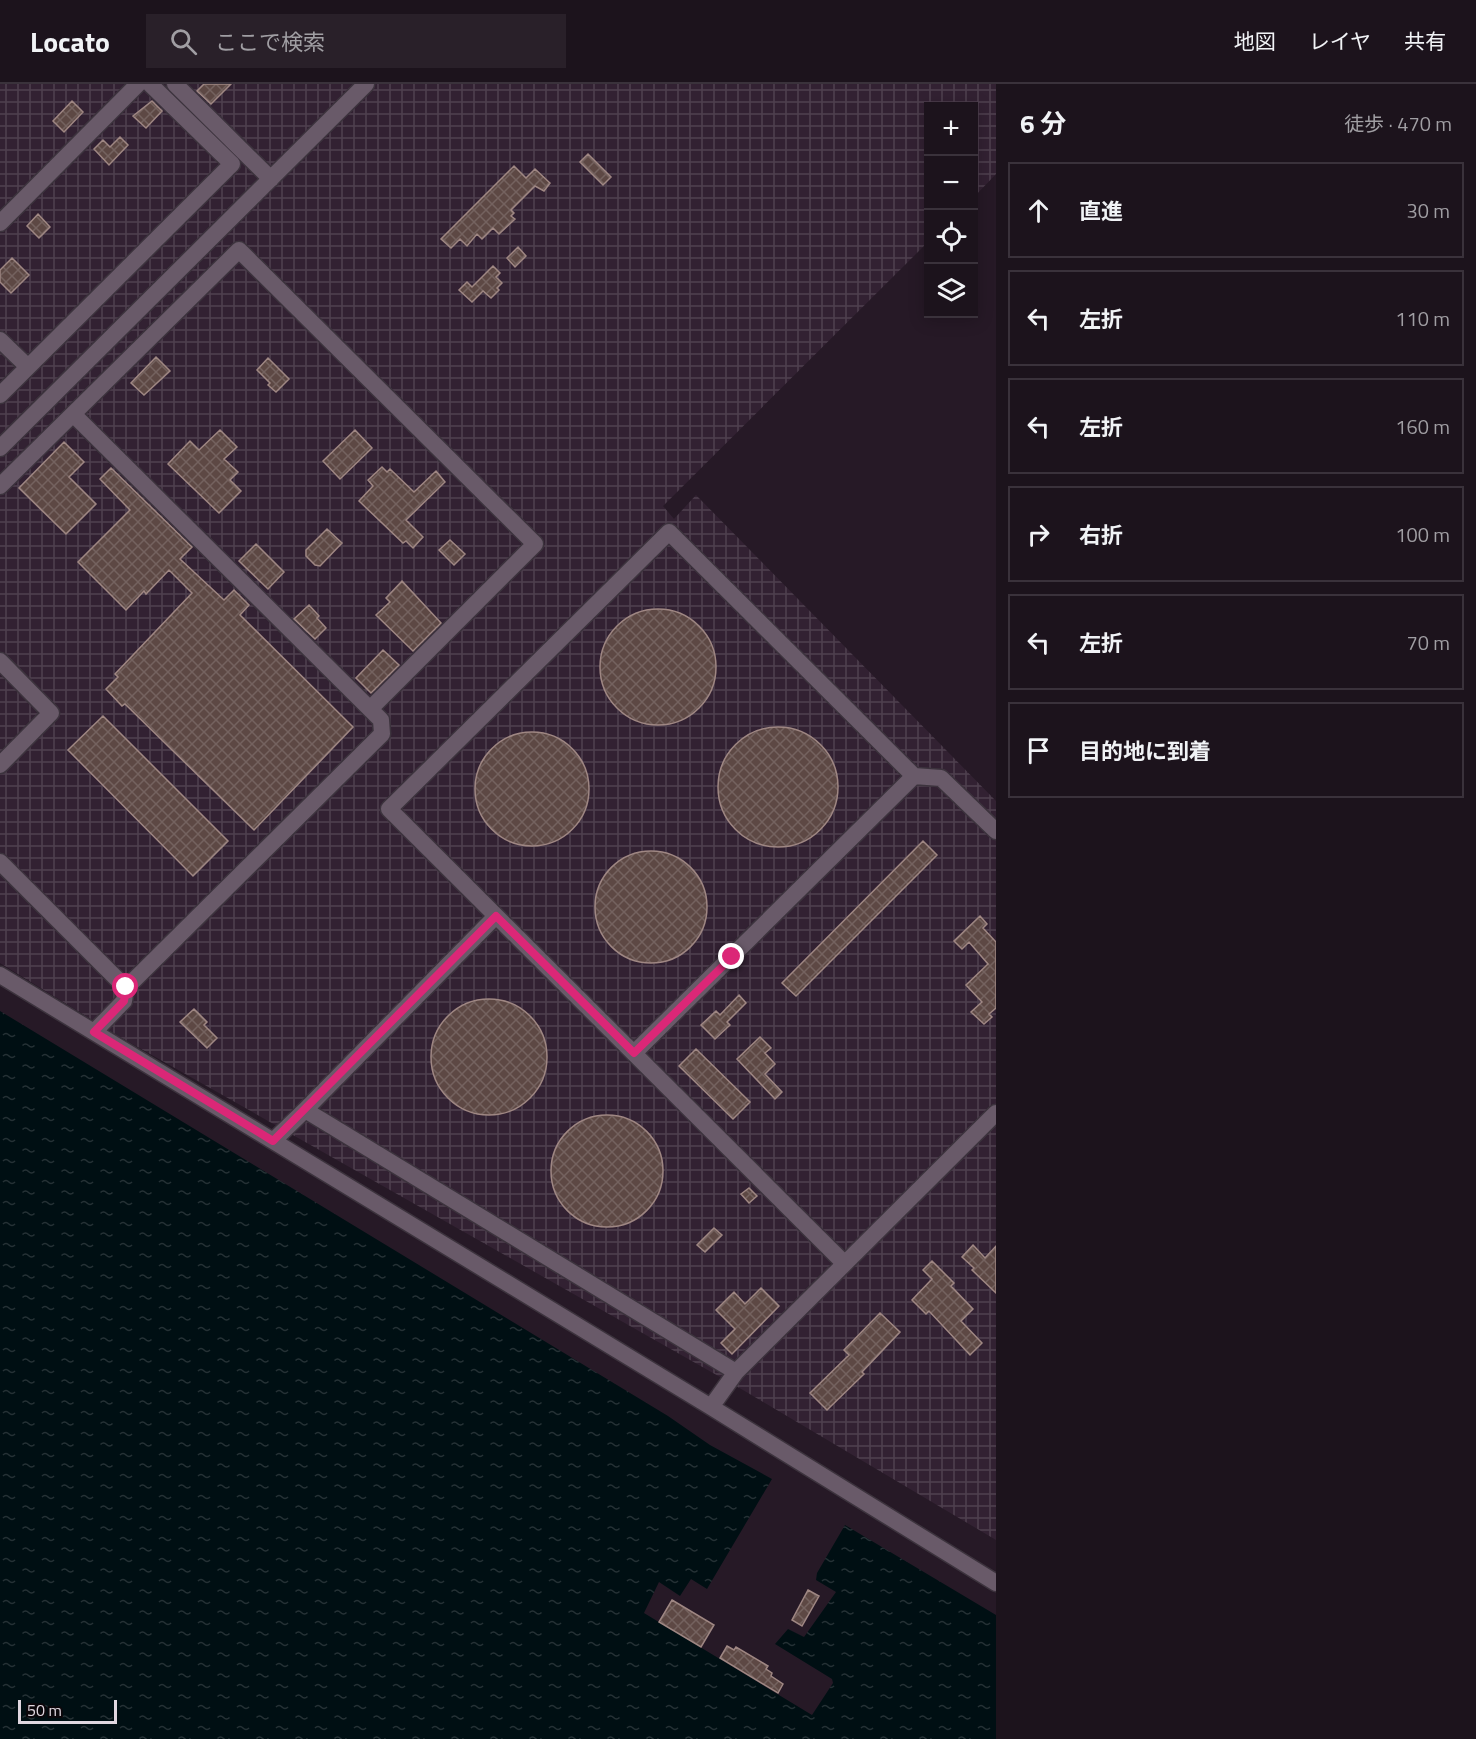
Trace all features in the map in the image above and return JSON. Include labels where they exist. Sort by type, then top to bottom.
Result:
[{"type":"lane","points":[[0,223],[138,84]]},
{"type":"lane","points":[[0,395],[232,164],[150,84]]},
{"type":"lane","points":[[175,84],[272,179]]},
{"type":"lane","points":[[0,448],[366,84]]},
{"type":"lane","points":[[219,231],[535,544],[370,709]]},
{"type":"lane","points":[[0,486],[239,250]]},
{"type":"lane","points":[[0,340],[28,367]]},
{"type":"lane","points":[[73,414],[381,720],[382,734],[126,987],[124,1001],[94,1032]]},
{"type":"lane","points":[[844,1263],[389,809],[669,532],[914,776],[941,778],[996,831]]},
{"type":"lane","points":[[0,661],[51,713],[0,765]]},
{"type":"lane","points":[[634,1053],[914,776]]},
{"type":"lane","points":[[0,862],[126,987]]},
{"type":"lane","points":[[273,1141],[496,916]]},
{"type":"lane","points":[[0,975],[996,1583]]},
{"type":"lane","points":[[304,1110],[736,1372]]},
{"type":"lane","points":[[711,1407],[736,1372],[996,1113]]},
{"type":"shaded area","points":[[0,84],[996,84],[996,174],[978,193],[978,102],[924,102],[924,246],[663,506],[674,519],[696,495],[996,801],[996,1540],[743,1390],[120,1037],[0,963]]},
{"type":"water","points":[[0,1011],[668,1416],[710,1445],[772,1479],[707,1589],[691,1579],[680,1596],[659,1582],[644,1613],[812,1715],[833,1683],[832,1679],[775,1644],[788,1629],[804,1637],[836,1592],[816,1580],[817,1573],[845,1525],[996,1615],[996,1739],[0,1739]]},
{"type":"building","points":[[204,84],[231,84],[211,104],[197,91]]},
{"type":"building","points":[[72,101],[83,112],[64,132],[53,121]]},
{"type":"building","points":[[152,101],[162,111],[146,128],[133,116]]},
{"type":"building","points":[[120,137],[128,145],[109,165],[94,149],[103,140],[110,147]]},
{"type":"building","points":[[588,154],[611,177],[603,185],[580,162]]},
{"type":"building","points":[[514,166],[526,178],[535,169],[550,183],[544,191],[535,186],[511,210],[514,213],[511,216],[515,219],[499,234],[493,228],[482,239],[477,234],[467,246],[460,239],[451,248],[441,239]]},
{"type":"building","points":[[38,214],[50,227],[39,238],[27,226]]},
{"type":"building","points":[[518,247],[526,256],[515,267],[507,258]]},
{"type":"building","points":[[12,258],[29,275],[11,293],[0,282],[0,270]]},
{"type":"building","points":[[493,266],[500,273],[496,277],[502,283],[497,288],[499,290],[491,298],[483,291],[472,302],[459,290],[467,282],[472,287]]},
{"type":"building","points":[[156,357],[170,371],[144,395],[131,383]]},
{"type":"building","points":[[268,358],[289,379],[276,392],[257,370]]},
{"type":"building","points":[[220,430],[237,447],[224,459],[238,472],[230,480],[241,491],[219,513],[168,464],[190,441],[199,450]]},
{"type":"building","points":[[355,430],[372,448],[340,479],[323,461]]},
{"type":"building","points":[[64,442],[84,462],[69,477],[96,504],[66,534],[19,488]]},
{"type":"building","points":[[382,467],[387,472],[390,469],[414,492],[436,471],[445,482],[406,520],[423,537],[413,548],[406,541],[403,543],[359,501],[373,486],[368,480]]},
{"type":"building","points":[[111,468],[192,547],[180,559],[224,600],[234,590],[249,605],[240,615],[353,727],[254,830],[125,704],[122,706],[106,689],[118,677],[115,674],[192,593],[169,570],[146,594],[144,591],[126,610],[78,562],[130,510],[100,479]]},
{"type":"building","points":[[327,529],[342,543],[320,566],[315,565],[306,556],[306,550]]},
{"type":"building","points":[[450,540],[465,554],[454,565],[439,550]]},
{"type":"building","points":[[256,544],[284,572],[268,589],[239,561]]},
{"type":"building","points":[[402,581],[441,623],[413,651],[376,615],[390,602],[386,598]]},
{"type":"building","points":[[309,605],[326,628],[315,639],[294,619]]},
{"type":"building","points":[[658,609],[680,614],[699,626],[711,645],[716,667],[711,689],[699,708],[680,720],[658,725],[636,720],[617,708],[605,689],[600,667],[605,645],[617,626],[636,614]]},
{"type":"building","points":[[383,650],[399,665],[371,693],[356,678]]},
{"type":"building","points":[[103,716],[228,841],[193,876],[68,750]]},
{"type":"building","points":[[778,727],[801,732],[820,745],[833,764],[838,787],[833,810],[820,829],[801,842],[778,847],[755,842],[736,829],[723,810],[718,787],[723,764],[736,745],[755,732]]},
{"type":"building","points":[[532,732],[554,736],[572,749],[585,767],[589,789],[585,811],[572,829],[554,842],[532,846],[510,842],[492,829],[479,811],[475,789],[479,767],[492,749],[510,736]]},
{"type":"building","points":[[923,841],[937,855],[796,996],[782,983]]},
{"type":"building","points":[[651,851],[672,856],[690,868],[702,886],[707,907],[702,928],[690,946],[672,958],[651,963],[630,958],[612,946],[600,928],[595,907],[600,886],[612,868],[630,856]]},
{"type":"building","points":[[980,916],[987,924],[983,928],[996,942],[996,1008],[989,1014],[992,1017],[984,1024],[971,1012],[982,1002],[966,985],[988,964],[969,942],[962,949],[954,941]]},
{"type":"building","points":[[739,995],[746,1003],[727,1022],[730,1025],[715,1039],[701,1025],[716,1011],[720,1015]]},
{"type":"building","points":[[489,999],[511,1004],[530,1016],[542,1035],[547,1057],[542,1079],[530,1098],[511,1110],[489,1115],[467,1110],[448,1098],[436,1079],[431,1057],[436,1035],[448,1016],[467,1004]]},
{"type":"building","points":[[194,1009],[207,1022],[204,1025],[217,1038],[207,1048],[180,1022]]},
{"type":"building","points":[[760,1037],[771,1048],[765,1053],[775,1064],[765,1074],[782,1092],[775,1099],[737,1059]]},
{"type":"building","points":[[696,1049],[750,1102],[733,1119],[679,1066]]},
{"type":"building","points":[[607,1115],[628,1120],[646,1132],[658,1150],[663,1171],[658,1192],[646,1210],[628,1222],[607,1227],[586,1222],[568,1210],[556,1192],[551,1171],[556,1150],[568,1132],[586,1120]]},
{"type":"building","points":[[749,1188],[757,1196],[749,1203],[741,1194]]},
{"type":"building","points":[[714,1228],[722,1235],[705,1252],[697,1245]]},
{"type":"building","points":[[973,1245],[985,1258],[996,1246],[996,1293],[962,1257]]},
{"type":"building","points":[[932,1261],[954,1283],[951,1286],[973,1309],[961,1321],[982,1343],[970,1355],[929,1311],[926,1314],[912,1300],[932,1279],[923,1270]]},
{"type":"building","points":[[761,1288],[779,1306],[732,1354],[721,1343],[735,1329],[716,1310],[734,1292],[745,1304]]},
{"type":"building","points":[[880,1313],[900,1332],[862,1372],[864,1374],[827,1410],[810,1393],[849,1355],[844,1350]]},
{"type":"building","points":[[808,1590],[819,1596],[802,1626],[792,1620]]},
{"type":"building","points":[[672,1600],[714,1625],[701,1647],[659,1622]]},
{"type":"building","points":[[727,1646],[734,1650],[736,1647],[768,1666],[766,1669],[772,1673],[771,1676],[783,1684],[778,1693],[720,1658]]},
{"type":"route","points":[[126,987],[124,1001],[94,1032],[273,1141],[496,916],[634,1053],[732,957]]}]
